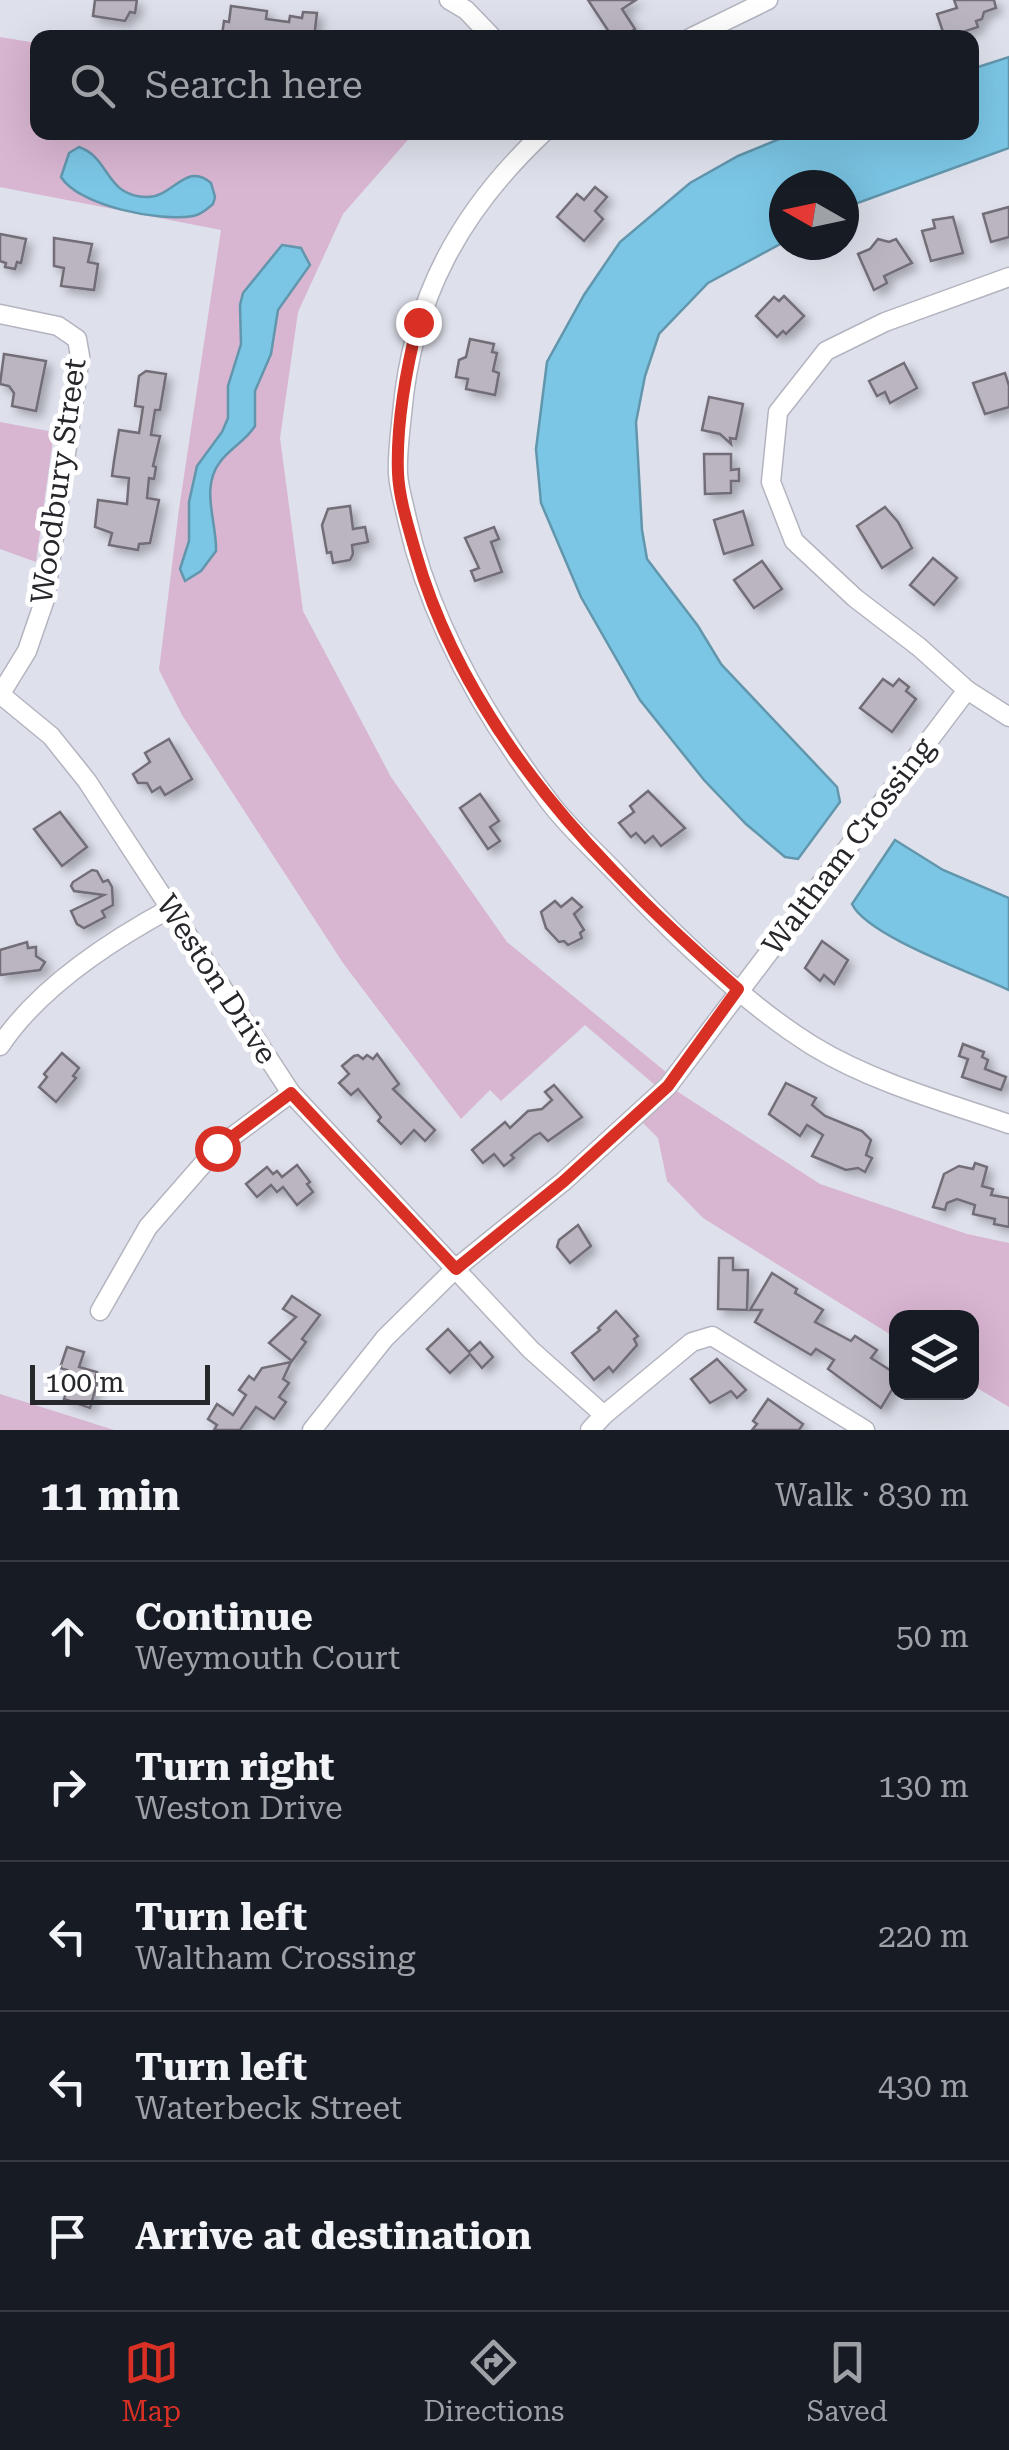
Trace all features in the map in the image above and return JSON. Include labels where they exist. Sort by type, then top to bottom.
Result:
[{"type":"street","points":[[449,0],[466,10],[485,30]]},
{"type":"street","points":[[706,30],[768,0]]},
{"type":"street","points":[[536,140],[474,209],[448,250],[418,322],[405,375],[398,474],[428,594],[460,665],[549,802],[660,920],[738,989],[814,1046],[904,1089],[1009,1124]]},
{"type":"street","points":[[1007,283],[885,322],[826,351],[778,412],[771,482],[794,541],[855,598],[967,690],[1009,718]]},
{"type":"street","name":"Woodbury Street","points":[[0,314],[58,326],[76,339],[80,356],[45,599],[27,651],[0,695]]},
{"type":"street","name":"Waltham Crossing","points":[[312,1430],[385,1338],[456,1269],[564,1181],[668,1086],[967,690]]},
{"type":"street","name":"Weston Drive","points":[[0,695],[50,736],[88,782],[291,1093],[556,1374],[604,1415]]},
{"type":"street","points":[[2,1039],[60,982],[113,940],[170,908]]},
{"type":"street","points":[[100,1311],[148,1227],[217,1148],[291,1093]]},
{"type":"street","points":[[590,1430],[692,1342],[712,1336],[835,1422],[864,1430]]},
{"type":"shaded area","points":[[0,37],[30,42],[30,140],[408,140],[343,214],[298,312],[280,438],[303,611],[391,777],[507,942],[666,1072],[655,1085],[585,1025],[501,1101],[490,1090],[461,1119],[343,963],[182,715],[159,670],[221,230],[0,187]]},
{"type":"shaded area","points":[[0,422],[54,432],[36,562],[0,549]]},
{"type":"shaded area","points":[[675,1090],[820,1184],[967,1234],[1009,1243],[1009,1407],[979,1389],[979,1310],[889,1310],[889,1334],[703,1218],[667,1181],[658,1138],[643,1123]]},
{"type":"shaded area","points":[[0,1394],[114,1430],[0,1430]]},
{"type":"water","points":[[1009,57],[1009,148],[859,203],[859,170],[769,170],[769,250],[708,283],[659,334],[645,376],[636,422],[647,559],[698,626],[721,664],[837,787],[840,802],[798,859],[785,857],[704,780],[640,700],[581,597],[541,503],[536,449],[547,362],[584,295],[620,242],[690,183],[738,156],[777,140],[979,140],[979,67]]},
{"type":"water","points":[[79,147],[97,159],[115,184],[133,195],[156,195],[194,176],[211,183],[213,204],[193,216],[161,217],[102,204],[70,187],[61,177],[69,153]]},
{"type":"water","points":[[282,245],[301,248],[310,265],[278,310],[271,354],[255,391],[255,426],[214,472],[210,494],[216,551],[201,571],[185,581],[180,569],[189,541],[189,502],[197,466],[228,418],[228,386],[241,344],[243,293]]},
{"type":"water","points":[[895,840],[943,870],[1009,898],[1009,990],[899,941],[878,929],[852,904]]},
{"type":"building","points":[[95,0],[137,0],[135,13],[130,12],[125,21],[93,16]]},
{"type":"building","points":[[588,0],[636,0],[622,9],[635,29],[608,30]]},
{"type":"building","points":[[954,0],[994,0],[996,8],[984,12],[982,19],[976,21],[978,27],[942,30],[937,14],[957,8]]},
{"type":"building","points":[[231,6],[267,11],[266,19],[289,22],[290,16],[302,18],[303,12],[317,13],[315,30],[223,30],[224,21],[229,22]]},
{"type":"building","points":[[595,187],[607,197],[595,211],[603,219],[584,241],[557,217],[577,194],[584,200]]},
{"type":"building","points":[[1009,207],[1009,237],[991,242],[983,214]]},
{"type":"building","points":[[953,217],[963,253],[931,261],[922,231],[935,228],[933,220]]},
{"type":"building","points":[[0,234],[26,239],[21,263],[17,262],[15,269],[0,261]]},
{"type":"building","points":[[54,238],[92,244],[88,262],[98,264],[94,290],[61,286],[64,268],[54,266]]},
{"type":"building","points":[[878,239],[896,239],[912,263],[884,276],[887,283],[874,290],[859,256]]},
{"type":"building","points":[[784,296],[804,316],[786,334],[783,331],[777,337],[756,316],[774,297],[779,301]]},
{"type":"building","points":[[470,339],[494,344],[492,352],[497,353],[493,371],[499,373],[495,395],[466,389],[468,379],[456,377],[459,360],[466,357]]},
{"type":"building","points":[[4,354],[46,361],[36,411],[12,406],[14,393],[9,386],[0,384]]},
{"type":"building","points":[[904,363],[917,388],[890,403],[885,392],[877,396],[869,381]]},
{"type":"building","points":[[146,371],[166,374],[151,435],[160,436],[147,498],[159,500],[150,543],[139,544],[138,550],[109,545],[112,533],[95,527],[98,500],[127,504],[129,478],[112,476],[114,461],[119,430],[139,433],[143,407],[135,406],[139,376]]},
{"type":"building","points":[[1005,373],[1009,407],[985,414],[973,383]]},
{"type":"building","points":[[709,397],[743,404],[736,439],[730,438],[731,444],[720,434],[702,430]]},
{"type":"building","points":[[704,454],[731,454],[731,470],[739,469],[739,481],[731,481],[731,493],[705,494]]},
{"type":"building","points":[[350,506],[353,529],[365,527],[368,542],[352,545],[350,560],[333,563],[322,525],[328,509]]},
{"type":"building","points":[[885,507],[912,548],[882,568],[857,526]]},
{"type":"building","points":[[743,511],[753,545],[724,554],[714,520]]},
{"type":"building","points":[[494,527],[499,539],[491,542],[502,572],[475,581],[471,571],[479,568],[465,538]]},
{"type":"building","points":[[933,558],[957,578],[934,605],[910,585]]},
{"type":"building","points":[[762,561],[782,589],[754,608],[734,580]]},
{"type":"building","points":[[883,679],[893,686],[899,679],[916,699],[892,732],[860,708]]},
{"type":"building","points":[[169,739],[192,779],[165,795],[160,787],[152,792],[147,783],[138,783],[133,774],[150,762],[145,753]]},
{"type":"building","points":[[648,791],[685,828],[661,846],[653,836],[645,843],[636,833],[631,837],[619,823],[634,812],[630,806]]},
{"type":"building","points":[[480,794],[499,821],[490,827],[500,841],[488,849],[460,808]]},
{"type":"building","points":[[60,812],[87,847],[62,866],[34,829]]},
{"type":"building","points":[[92,870],[97,871],[103,882],[108,880],[113,905],[102,911],[105,917],[84,928],[77,924],[71,911],[104,895],[74,891],[71,886]]},
{"type":"building","points":[[572,898],[582,907],[574,914],[584,930],[580,933],[582,938],[568,945],[559,942],[546,928],[541,912],[555,901],[561,907]]},
{"type":"building","points":[[822,941],[848,960],[834,984],[824,975],[820,981],[805,968]]},
{"type":"building","points":[[27,942],[28,948],[36,947],[36,956],[45,962],[40,970],[0,975],[0,950]]},
{"type":"building","points":[[963,1044],[984,1052],[982,1057],[988,1060],[985,1069],[1006,1077],[1001,1090],[962,1077],[968,1059],[959,1056]]},
{"type":"building","points":[[62,1053],[79,1068],[73,1076],[76,1078],[56,1102],[39,1087],[47,1077],[44,1074]]},
{"type":"building","points":[[377,1054],[399,1084],[393,1089],[435,1130],[425,1141],[414,1130],[401,1144],[378,1121],[381,1117],[358,1089],[351,1095],[339,1083],[349,1074],[342,1066],[354,1056],[363,1059],[367,1055],[373,1059]]},
{"type":"building","points":[[786,1083],[816,1098],[812,1105],[825,1116],[862,1131],[871,1140],[866,1155],[872,1158],[865,1172],[858,1168],[846,1170],[812,1156],[823,1135],[807,1125],[800,1136],[769,1114]]},
{"type":"building","points":[[554,1085],[582,1117],[548,1141],[540,1133],[534,1136],[504,1166],[494,1154],[483,1163],[472,1150],[505,1122],[510,1128],[528,1111],[542,1109],[552,1100],[545,1092]]},
{"type":"building","points":[[975,1163],[987,1167],[982,1186],[993,1189],[991,1195],[1009,1198],[1009,1227],[973,1214],[975,1205],[957,1199],[947,1203],[945,1210],[933,1207],[944,1174],[959,1166],[973,1169]]},
{"type":"building","points":[[297,1165],[313,1192],[297,1205],[283,1187],[277,1192],[271,1185],[257,1197],[246,1184],[267,1167],[282,1177]]},
{"type":"building","points":[[578,1225],[591,1246],[570,1263],[557,1247],[559,1240]]},
{"type":"building","points":[[719,1258],[733,1258],[733,1270],[748,1270],[747,1310],[718,1309]]},
{"type":"building","points":[[772,1273],[797,1289],[795,1293],[823,1310],[815,1322],[851,1341],[855,1336],[877,1350],[871,1358],[889,1370],[889,1395],[881,1408],[828,1369],[834,1360],[816,1349],[811,1355],[755,1322],[762,1310],[750,1310]]},
{"type":"building","points":[[292,1296],[320,1315],[292,1361],[269,1343],[296,1317],[283,1309]]},
{"type":"building","points":[[616,1311],[638,1336],[634,1339],[637,1345],[613,1372],[609,1367],[594,1380],[572,1353]]},
{"type":"building","points":[[448,1329],[469,1352],[480,1342],[493,1357],[482,1368],[470,1354],[450,1373],[427,1349]]},
{"type":"building","points":[[67,1347],[84,1352],[79,1367],[97,1372],[90,1408],[64,1399],[68,1388],[62,1386],[67,1370],[60,1368]]},
{"type":"building","points":[[717,1359],[746,1390],[737,1398],[731,1391],[710,1403],[691,1379]]},
{"type":"building","points":[[291,1362],[283,1379],[289,1383],[279,1397],[286,1402],[274,1419],[256,1407],[240,1430],[214,1430],[217,1425],[208,1419],[217,1404],[233,1415],[246,1395],[239,1390],[249,1376],[254,1380],[262,1368]]},
{"type":"building","points":[[768,1399],[803,1424],[799,1430],[752,1430],[757,1424],[753,1421]]},
{"type":"route","points":[[217,1148],[291,1093],[456,1269],[564,1181],[668,1086],[738,989],[660,920],[549,802],[460,665],[428,594],[398,474],[405,375],[418,322]]}]
